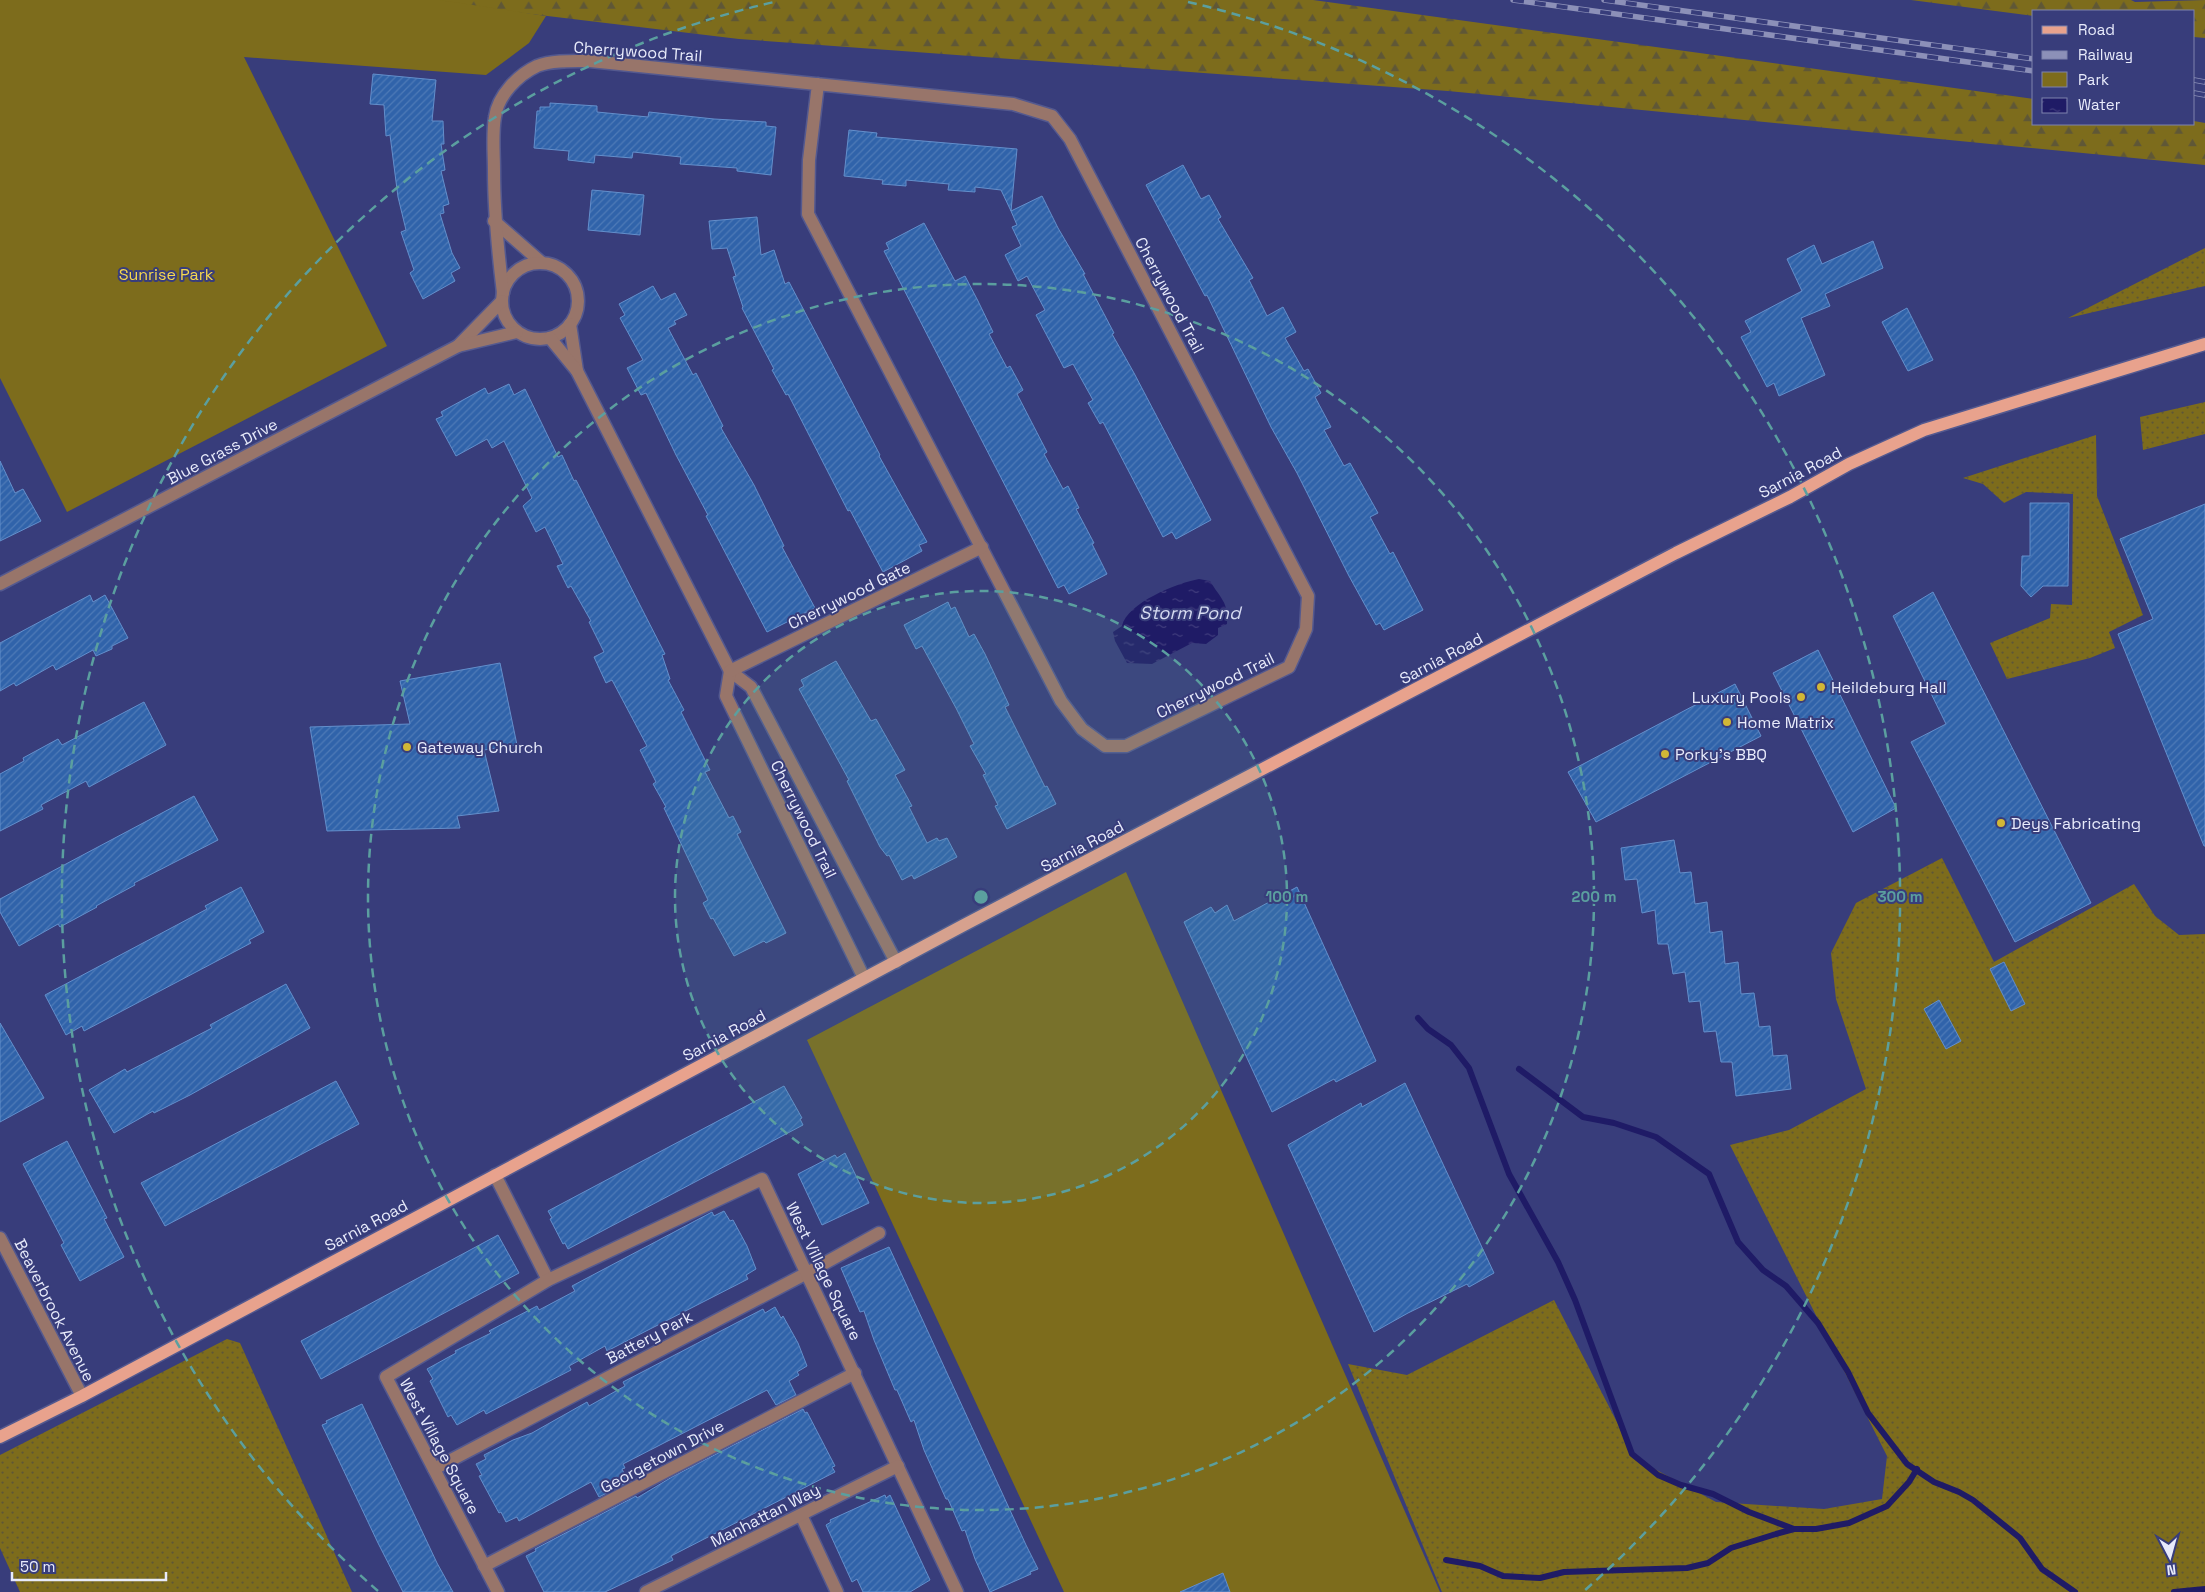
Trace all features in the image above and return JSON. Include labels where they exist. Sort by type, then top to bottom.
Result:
[{"type":"main road","name":"Sarnia Road","points":[[0,1437],[82,1396],[864,978],[1676,554],[1790,497],[1849,464],[1924,430],[2205,344]]},
{"type":"street","name":"Cherrywood Trail","points":[[502,297],[494,221],[495,117],[500,100],[509,88],[520,76],[538,66],[572,61],[590,61],[818,84],[1013,104],[1052,116],[1070,139],[1308,596],[1306,629],[1289,667],[1126,746],[1105,746],[1082,728],[1061,701],[808,214],[809,160],[818,84]]},
{"type":"street","points":[[494,221],[542,263],[561,270],[574,284],[578,300],[575,316],[570,324],[565,330],[550,338],[533,338],[517,332],[506,319],[502,297],[508,280],[517,270],[529,264],[542,263]]},
{"type":"street","name":"Blue Grass Drive","points":[[458,346],[502,297]]},
{"type":"street","name":"Cherrywood Trail","points":[[570,324],[577,371]]},
{"type":"street","name":"Blue Grass Drive","points":[[0,584],[458,346],[517,332]]},
{"type":"street","name":"Cherrywood Trail","points":[[550,338],[577,371],[730,672],[751,687],[896,962]]},
{"type":"street","name":"Cherrywood Gate","points":[[730,672],[982,548]]},
{"type":"street","name":"Cherrywood Trail","points":[[730,672],[726,696],[864,978]]},
{"type":"street","points":[[494,1175],[548,1280]]},
{"type":"street","name":"West Village Square","points":[[498,1592],[386,1377],[548,1280],[762,1179],[957,1592]]},
{"type":"street","name":"Battery Park","points":[[434,1469],[807,1273],[879,1233]]},
{"type":"street","name":"Beaverbrook Avenue","points":[[0,1238],[82,1396]]},
{"type":"street","name":"Georgetown Drive","points":[[484,1566],[855,1374]]},
{"type":"street","name":"Manhattan Way","points":[[646,1592],[898,1466]]},
{"type":"street","points":[[801,1515],[837,1592]]},
{"type":"green space","name":"Sunrise Park","points":[[0,0],[439,0],[546,16],[529,43],[486,75],[244,57],[387,346],[67,512],[0,378]]},
{"type":"green space","points":[[414,0],[1313,0],[2032,99],[2032,125],[2195,125],[2195,121],[2205,123],[2205,165],[1448,91],[739,39]]},
{"type":"green space","points":[[1911,0],[2131,0],[2135,2],[2205,0],[2205,38],[2195,37],[2195,10],[2032,10],[2032,16]]},
{"type":"green space","points":[[2205,248],[2205,286],[2068,318]]},
{"type":"green space","points":[[2205,402],[2205,434],[2143,450],[2140,417]]},
{"type":"green space","points":[[2096,435],[2097,496],[2143,615],[2109,632],[2115,648],[2090,658],[2007,679],[1990,643],[2050,618],[2051,604],[2072,605],[2073,494],[2026,492],[2004,503],[1983,484],[1963,478]]},
{"type":"green space","points":[[1942,858],[1994,962],[2134,884],[2155,916],[2179,935],[2205,934],[2205,1592],[1442,1592],[1348,1364],[1407,1375],[1554,1300],[1636,1459],[1716,1502],[1824,1509],[1882,1499],[1887,1456],[1730,1145],[1789,1130],[1866,1089],[1836,999],[1831,953],[1856,903]]},
{"type":"green space","points":[[1126,872],[1440,1592],[1064,1592],[807,1040]]},
{"type":"green space","points":[[227,1339],[240,1343],[352,1592],[20,1592],[0,1548],[0,1455]]},
{"type":"water","name":"Storm Pond","points":[[1199,579],[1210,581],[1227,610],[1227,624],[1218,628],[1218,635],[1206,644],[1192,643],[1152,664],[1127,663],[1115,641],[1113,632],[1122,626],[1133,610],[1154,595]]},
{"type":"building","points":[[373,74],[436,80],[432,121],[443,121],[444,144],[441,144],[445,170],[441,171],[449,204],[443,206],[444,213],[440,214],[452,253],[460,268],[451,273],[455,281],[423,299],[410,273],[414,270],[401,232],[406,230],[398,197],[390,135],[386,136],[384,105],[370,104]]},
{"type":"building","points":[[550,103],[597,106],[597,112],[648,117],[649,112],[766,122],[766,126],[776,127],[771,175],[737,171],[737,168],[680,164],[681,157],[633,152],[632,158],[595,155],[594,163],[568,160],[569,151],[534,148],[537,111],[540,111],[540,107],[550,107]]},
{"type":"building","points":[[849,130],[877,133],[876,137],[1017,149],[1011,211],[1001,190],[975,187],[975,192],[948,190],[949,184],[906,180],[906,186],[882,184],[883,180],[844,176]]},
{"type":"building","points":[[1183,165],[1201,199],[1209,195],[1221,217],[1218,219],[1253,278],[1249,280],[1267,316],[1283,307],[1296,332],[1285,338],[1304,371],[1308,369],[1321,393],[1315,397],[1331,427],[1324,430],[1344,466],[1350,463],[1378,513],[1370,517],[1390,554],[1393,552],[1423,610],[1384,630],[1380,623],[1376,625],[1349,576],[1297,473],[1271,427],[1207,295],[1205,296],[1146,185]]},
{"type":"building","points":[[592,190],[644,195],[640,235],[588,230]]},
{"type":"building","points":[[1042,196],[1085,274],[1083,274],[1114,333],[1112,334],[1211,520],[1176,539],[1172,532],[1163,537],[1103,422],[1100,424],[1088,403],[1093,400],[1073,364],[1064,368],[1036,315],[1045,310],[1027,276],[1018,281],[1005,255],[1021,246],[1012,227],[1017,225],[1011,211]]},
{"type":"building","points":[[757,217],[761,255],[774,250],[785,284],[789,282],[879,456],[927,542],[919,545],[922,551],[883,572],[850,510],[848,511],[788,394],[786,395],[772,370],[774,369],[742,308],[733,277],[736,276],[727,248],[712,249],[709,221]]},
{"type":"building","points":[[924,223],[955,281],[965,276],[993,332],[989,334],[1007,368],[1010,366],[1023,390],[1017,394],[1047,452],[1044,454],[1063,489],[1068,486],[1079,508],[1076,509],[1094,543],[1092,544],[1107,574],[1069,594],[1064,585],[1058,588],[884,251],[889,249],[886,243]]},
{"type":"building","points":[[1873,241],[1883,268],[1825,294],[1830,306],[1801,318],[1825,375],[1779,396],[1774,383],[1767,387],[1741,337],[1751,332],[1745,321],[1802,291],[1787,259],[1814,245],[1822,264]]},
{"type":"building","points":[[653,286],[661,300],[675,293],[687,315],[674,321],[676,324],[668,328],[693,375],[696,373],[723,426],[721,428],[754,485],[784,546],[782,547],[815,608],[767,632],[706,516],[708,515],[646,393],[641,395],[627,368],[643,360],[620,318],[625,315],[619,304]]},
{"type":"building","points":[[1907,308],[1933,360],[1908,371],[1882,322]]},
{"type":"building","points":[[509,384],[514,395],[525,389],[558,457],[562,455],[574,481],[576,480],[665,654],[662,655],[670,679],[668,680],[684,710],[681,712],[710,770],[705,772],[729,818],[733,816],[741,832],[737,834],[786,933],[766,943],[764,941],[734,956],[713,918],[711,919],[703,903],[708,900],[664,808],[666,807],[653,784],[656,782],[640,750],[647,746],[612,680],[606,683],[594,657],[604,652],[589,622],[591,621],[571,586],[568,588],[557,566],[563,564],[545,527],[536,532],[523,506],[532,498],[504,441],[492,448],[487,439],[456,456],[436,419],[443,416],[441,412],[485,388],[488,394]]},
{"type":"building","points":[[0,461],[15,493],[23,489],[41,521],[0,541]]},
{"type":"building","points":[[2030,503],[2069,503],[2068,586],[2043,586],[2031,597],[2021,586],[2022,556],[2030,556]]},
{"type":"building","points":[[2205,504],[2204,846],[2118,634],[2153,619],[2120,539]]},
{"type":"building","name":"Deys Fabricating","points":[[1933,592],[2091,903],[2015,942],[1911,742],[1946,724],[1893,616]]},
{"type":"building","points":[[90,595],[93,602],[105,595],[128,638],[112,646],[112,649],[96,656],[93,650],[56,670],[53,665],[16,686],[14,683],[0,691],[0,643]]},
{"type":"building","points":[[948,602],[951,609],[955,607],[969,637],[974,634],[985,654],[1009,705],[1005,707],[1045,787],[1047,786],[1056,804],[1007,829],[995,806],[998,805],[983,775],[986,774],[970,746],[974,744],[956,708],[922,646],[916,649],[904,625]]},
{"type":"building","points":[[1818,650],[1896,808],[1853,832],[1773,673]]},
{"type":"building","points":[[836,661],[871,721],[876,719],[905,770],[895,775],[912,806],[909,807],[927,843],[937,838],[939,841],[947,838],[957,857],[914,879],[912,875],[902,880],[889,855],[887,856],[880,847],[847,781],[849,780],[799,689],[804,686],[801,680]]},
{"type":"building","name":"Gateway Church","points":[[500,663],[517,745],[484,750],[499,811],[457,816],[460,828],[327,831],[310,727],[410,724],[400,681]]},
{"type":"building","points":[[1735,684],[1761,736],[1596,822],[1568,772]]},
{"type":"building","points":[[144,702],[166,745],[89,787],[86,781],[41,805],[43,809],[0,831],[0,774],[24,761],[23,758],[58,739],[62,745]]},
{"type":"building","points":[[194,796],[218,840],[134,883],[135,885],[60,927],[58,924],[19,946],[0,912],[0,899]]},
{"type":"building","points":[[1674,840],[1680,873],[1691,872],[1695,904],[1707,902],[1710,933],[1722,931],[1725,964],[1738,962],[1741,994],[1754,993],[1759,1027],[1770,1026],[1773,1056],[1787,1055],[1791,1089],[1736,1096],[1732,1062],[1721,1062],[1716,1031],[1704,1032],[1700,1001],[1689,1002],[1685,972],[1673,974],[1668,944],[1658,944],[1655,910],[1642,913],[1637,879],[1625,880],[1621,848]]},
{"type":"building","points":[[241,887],[264,932],[249,940],[251,943],[84,1031],[82,1026],[66,1035],[45,995],[207,909],[205,906]]},
{"type":"building","points":[[1297,887],[1376,1061],[1336,1082],[1334,1079],[1272,1112],[1184,922],[1211,907],[1215,913],[1227,905],[1234,921]]},
{"type":"building","points":[[2004,962],[2025,1004],[2011,1011],[1990,969]]},
{"type":"building","points":[[286,984],[310,1028],[190,1095],[154,1113],[153,1111],[114,1133],[89,1090],[125,1069],[127,1072],[212,1028],[210,1025]]},
{"type":"building","points":[[1939,1000],[1961,1041],[1946,1049],[1924,1009]]},
{"type":"building","points":[[0,1023],[44,1098],[0,1122]]},
{"type":"building","points":[[336,1081],[359,1124],[165,1226],[141,1183]]},
{"type":"building","points":[[1405,1083],[1494,1273],[1469,1287],[1467,1284],[1408,1313],[1374,1332],[1288,1145],[1361,1103],[1362,1107]]},
{"type":"building","points":[[784,1086],[802,1118],[800,1119],[803,1125],[568,1249],[565,1243],[563,1244],[548,1211]]},
{"type":"building","points":[[67,1141],[107,1218],[104,1219],[124,1257],[80,1281],[61,1245],[64,1243],[23,1164]]},
{"type":"building","points":[[845,1153],[869,1203],[822,1225],[798,1174],[835,1155],[837,1158]]},
{"type":"building","points":[[724,1211],[730,1221],[733,1220],[747,1246],[756,1269],[746,1275],[748,1279],[607,1351],[605,1346],[569,1366],[571,1370],[486,1414],[484,1410],[457,1425],[451,1415],[448,1417],[430,1381],[433,1379],[427,1369],[456,1353],[455,1351],[491,1333],[489,1331],[537,1306],[539,1310],[575,1291],[572,1286],[712,1212],[714,1216]]},
{"type":"building","points":[[498,1235],[519,1273],[321,1379],[301,1341]]},
{"type":"building","points":[[889,1247],[1038,1569],[990,1592],[975,1559],[965,1530],[962,1531],[948,1499],[946,1499],[924,1450],[914,1420],[911,1422],[897,1390],[895,1390],[864,1311],[860,1312],[841,1268]]},
{"type":"building","points":[[775,1307],[781,1318],[783,1316],[798,1343],[807,1366],[797,1372],[799,1375],[789,1381],[796,1395],[776,1405],[767,1390],[623,1464],[625,1468],[622,1469],[628,1482],[599,1497],[591,1482],[519,1521],[517,1517],[506,1522],[501,1512],[499,1513],[479,1476],[482,1475],[476,1464],[486,1459],[484,1455],[513,1440],[532,1433],[587,1402],[589,1406],[625,1386],[623,1382],[763,1309],[765,1313]]},
{"type":"building","points":[[362,1404],[437,1563],[453,1592],[403,1592],[378,1543],[322,1425],[327,1423],[326,1421]]},
{"type":"building","points":[[803,1409],[805,1413],[807,1412],[835,1466],[832,1467],[835,1472],[671,1556],[673,1560],[605,1592],[544,1592],[526,1556],[536,1551],[535,1549],[636,1496],[637,1498],[672,1477]]},
{"type":"building","points":[[885,1495],[886,1498],[890,1495],[930,1580],[910,1592],[863,1592],[857,1579],[852,1582],[826,1525],[831,1522],[830,1520]]},
{"type":"building","points":[[1223,1573],[1230,1592],[1180,1592]]},
{"type":"waterway","points":[[1418,1018],[1428,1029],[1451,1045],[1469,1068],[1509,1174],[1558,1262],[1575,1300],[1632,1454],[1658,1475],[1681,1485],[1713,1494],[1749,1512],[1794,1529]]},
{"type":"waterway","points":[[1519,1069],[1583,1117],[1614,1123],[1656,1137],[1709,1174],[1738,1242],[1763,1270],[1786,1286],[1818,1323],[1848,1372],[1868,1413],[1907,1464],[1934,1482],[1973,1500],[2020,1538],[2042,1569],[2075,1592]]},
{"type":"waterway","points":[[1446,1560],[1480,1566],[1503,1576],[1540,1578],[1564,1572],[1687,1568],[1708,1563],[1731,1548],[1776,1534],[1794,1529],[1816,1529],[1849,1523],[1887,1506],[1909,1482],[1917,1469]]},
{"type":"waterway","points":[[2174,1592],[2205,1589]]},
{"type":"railway","points":[[1513,0],[2032,71]]},
{"type":"railway","points":[[1604,0],[2032,59]]},
{"type":"railway","points":[[2195,80],[2205,82]]},
{"type":"railway","points":[[2195,93],[2205,95]]},
{"type":"place","name":"Heildeburg Hall","points":[[1821,687]]},
{"type":"place","name":"Luxury Pools","points":[[1801,697]]},
{"type":"place","name":"Home Matrix","points":[[1727,722]]},
{"type":"place","name":"Gateway Church","points":[[407,747]]},
{"type":"place","name":"Porky's BBQ","points":[[1665,754]]},
{"type":"place","name":"Deys Fabricating","points":[[2001,823]]}]
